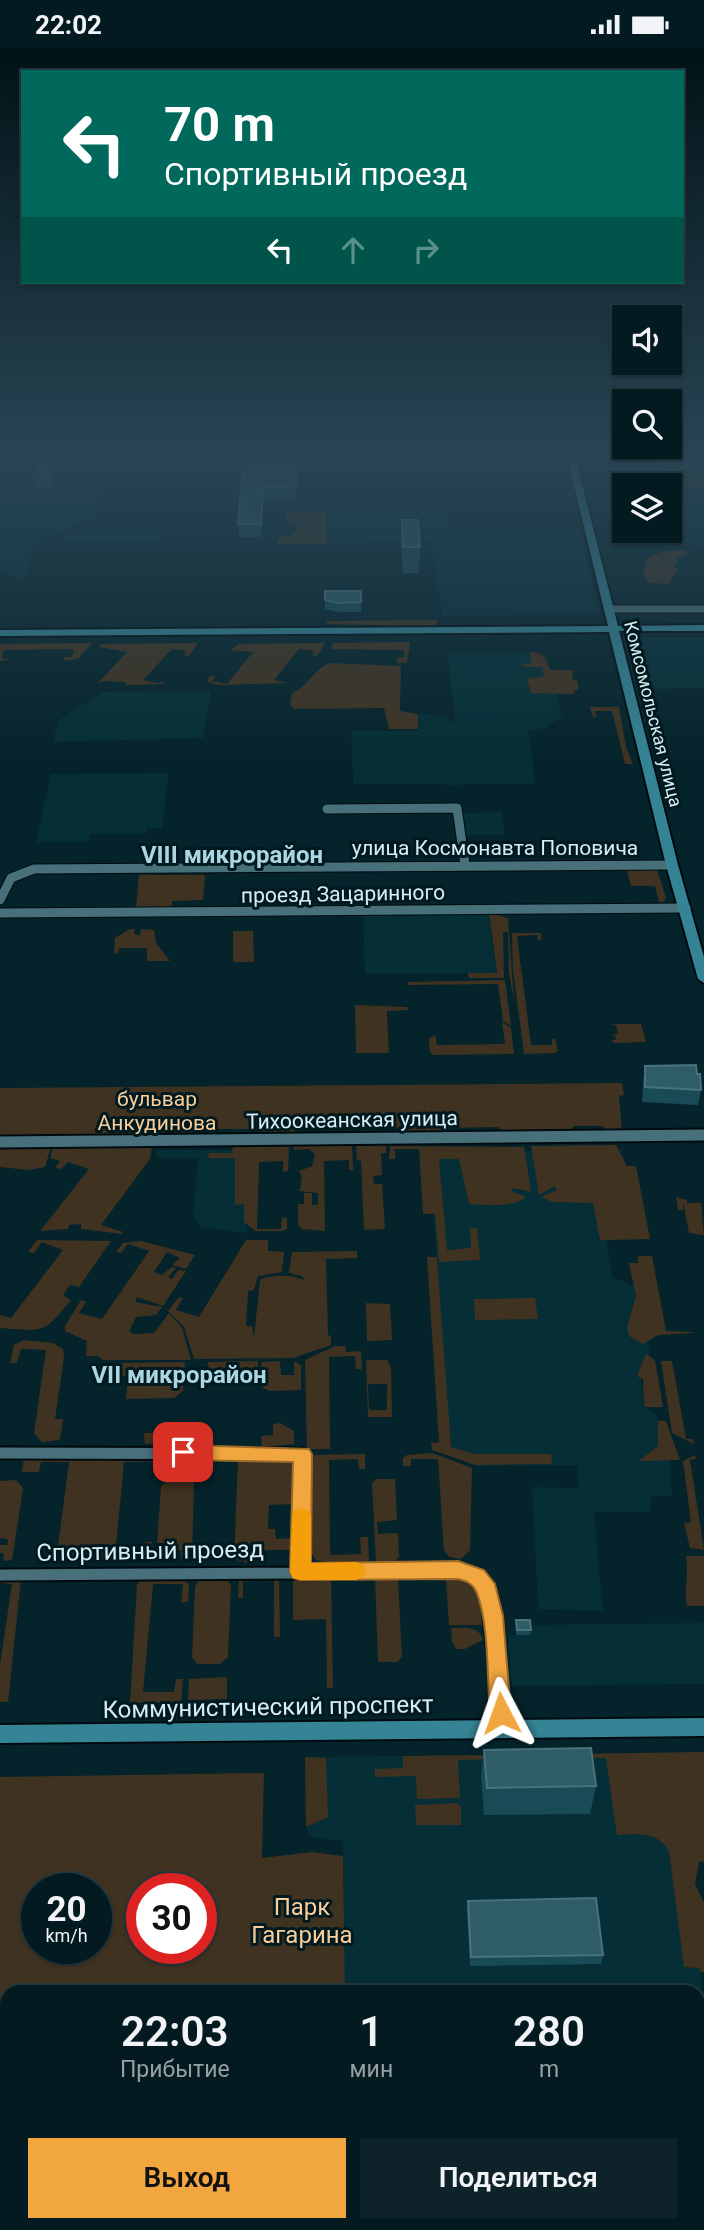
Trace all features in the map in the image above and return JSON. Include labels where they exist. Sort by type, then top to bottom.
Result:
[{"type":"main road","name":"Комсомольская улица","points":[[597,559],[672,865],[704,978]]},
{"type":"main road","points":[[0,633],[704,628]]},
{"type":"main road","name":"Коммунистический проспект","points":[[0,1734],[704,1727]]},
{"type":"street","points":[[610,609],[704,609]]},
{"type":"street","points":[[327,809],[457,808],[465,865]]},
{"type":"street","name":"улица Космонавта Поповича","points":[[0,900],[8,880],[16,873],[34,869],[672,865]]},
{"type":"street","name":"проезд Зацаринного","points":[[0,913],[686,908]]},
{"type":"street","name":"Тихоокеанская улица","points":[[0,1142],[704,1135]]},
{"type":"street","points":[[0,1453],[302,1454],[300,1572]]},
{"type":"street","name":"Спортивный проезд","points":[[0,1575],[458,1570],[477,1576],[484,1584],[493,1616],[502,1729]]},
{"type":"shaded area","points":[[0,559],[30,559],[24,581],[0,570]]},
{"type":"shaded area","points":[[433,559],[586,559],[600,614],[443,616]]},
{"type":"shaded area","points":[[704,637],[704,688],[649,689],[636,638]]},
{"type":"shaded area","points":[[448,653],[537,653],[547,659],[562,716],[546,728],[528,731],[536,784],[462,784],[454,787],[443,784],[353,784],[351,731],[419,731],[418,714],[443,716],[455,723]]},
{"type":"shaded area","points":[[211,691],[203,738],[52,742],[59,720],[103,692]]},
{"type":"shaded area","points":[[169,773],[162,828],[147,828],[146,834],[91,834],[89,842],[36,842],[51,774]]},
{"type":"shaded area","points":[[502,812],[505,835],[465,835],[463,813]]},
{"type":"shaded area","points":[[489,914],[496,973],[365,974],[363,915]]},
{"type":"shaded area","points":[[157,1150],[250,1150],[247,1233],[201,1227],[193,1217],[198,1158],[156,1158]]},
{"type":"shaded area","points":[[622,1150],[638,1240],[607,1240],[612,1277],[635,1286],[650,1353],[640,1368],[644,1406],[657,1414],[660,1444],[670,1461],[672,1496],[652,1496],[650,1512],[594,1512],[603,1611],[538,1609],[532,1487],[578,1488],[577,1465],[476,1466],[451,1454],[429,1152]]},
{"type":"shaded area","points":[[704,1623],[704,1684],[512,1686],[508,1635],[516,1635],[515,1625]]},
{"type":"shaded area","points":[[704,1752],[682,1834],[702,1985],[345,1985],[343,1841],[312,1837],[306,1827],[305,1757]]},
{"type":"green space","points":[[648,559],[678,559],[674,568],[678,569],[669,584],[648,583],[643,570],[648,567],[643,567]]},
{"type":"green space","points":[[437,620],[432,626],[327,624],[327,621]]},
{"type":"green space","points":[[410,642],[407,663],[397,663],[397,658],[405,657],[403,650],[331,649],[333,643]]},
{"type":"green space","points":[[92,643],[78,659],[63,661],[64,657],[72,657],[74,650],[67,649],[4,650],[2,658],[9,660],[0,661],[0,644]]},
{"type":"green space","points":[[198,643],[189,656],[184,655],[186,651],[172,649],[143,680],[158,683],[166,681],[163,684],[126,685],[126,682],[103,681],[97,684],[127,652],[99,647],[101,644]]},
{"type":"green space","points":[[325,643],[317,656],[312,655],[314,651],[299,649],[274,680],[289,683],[218,685],[207,681],[210,676],[215,677],[212,681],[227,684],[253,652],[230,650],[239,644]]},
{"type":"green space","points":[[529,652],[543,656],[550,670],[573,670],[572,679],[577,680],[579,689],[574,691],[574,694],[531,693],[527,678],[544,677],[542,667],[524,667],[523,664],[532,663]]},
{"type":"green space","points":[[330,663],[401,666],[400,711],[418,714],[418,729],[389,729],[384,708],[294,709],[290,704],[292,693],[319,669]]},
{"type":"green space","points":[[590,707],[619,707],[626,747],[633,764],[625,764],[612,711],[595,711],[596,717],[593,717]]},
{"type":"green space","points":[[627,870],[657,870],[666,897],[664,902],[659,902],[655,886],[631,886]]},
{"type":"green space","points":[[139,875],[205,875],[203,900],[172,901],[172,908],[136,908]]},
{"type":"green space","points":[[489,913],[508,918],[514,1002],[509,972],[508,932],[503,932],[504,978],[469,978],[468,973],[497,973]]},
{"type":"green space","points":[[135,929],[134,934],[140,935],[141,929],[154,930],[156,943],[170,961],[147,961],[147,948],[119,948],[118,954],[114,953],[115,938]]},
{"type":"green space","points":[[233,931],[253,931],[254,962],[233,962]]},
{"type":"green space","points":[[512,933],[541,933],[541,940],[538,940],[537,935],[517,936],[531,1045],[552,1045],[552,1039],[555,1039],[558,1050],[555,1053],[524,1054],[513,970]]},
{"type":"green space","points":[[505,980],[511,1026],[503,1021],[498,984],[408,985],[408,982]]},
{"type":"green space","points":[[355,1005],[407,1007],[408,1010],[387,1011],[389,1053],[356,1053]]},
{"type":"green space","points":[[502,1022],[511,1028],[514,1054],[433,1055],[430,1052],[429,1039],[435,1035],[437,1045],[505,1044]]},
{"type":"green space","points":[[611,1024],[641,1024],[646,1042],[613,1043],[615,1036],[611,1035],[618,1034],[616,1025]]},
{"type":"green space","name":"бульвар Анкудинова","points":[[622,1083],[624,1095],[619,1096],[622,1132],[609,1132],[602,1126],[574,1126],[569,1132],[503,1133],[498,1127],[444,1128],[441,1133],[406,1134],[403,1128],[296,1129],[292,1135],[260,1135],[257,1129],[204,1129],[203,1135],[0,1137],[0,1088]]},
{"type":"green space","points":[[352,1145],[353,1170],[349,1170],[349,1160],[324,1161],[325,1231],[302,1229],[298,1225],[298,1204],[304,1204],[304,1193],[312,1193],[312,1205],[318,1205],[318,1193],[300,1191],[302,1177],[299,1171],[312,1166],[315,1154],[309,1149],[294,1150],[294,1146]]},
{"type":"green space","points":[[356,1145],[386,1145],[386,1153],[381,1154],[382,1175],[373,1176],[374,1184],[382,1184],[385,1229],[364,1230],[361,1161],[357,1160]]},
{"type":"green space","points":[[616,1145],[627,1166],[636,1166],[650,1239],[600,1240],[593,1203],[552,1202],[541,1197],[557,1190],[555,1186],[539,1195],[531,1146]]},
{"type":"green space","points":[[289,1146],[288,1171],[283,1172],[283,1161],[259,1162],[257,1229],[281,1229],[282,1217],[287,1218],[287,1229],[255,1231],[244,1222],[244,1204],[235,1205],[235,1158],[208,1158],[209,1153],[232,1153],[233,1147]]},
{"type":"green space","points":[[390,1146],[524,1147],[531,1192],[513,1188],[511,1191],[526,1197],[514,1203],[469,1204],[459,1159],[439,1159],[447,1250],[471,1248],[470,1228],[477,1228],[480,1260],[439,1262],[435,1214],[423,1214],[419,1149],[395,1149],[395,1159],[389,1159]]},
{"type":"green space","points":[[51,1147],[45,1167],[29,1170],[0,1167],[0,1148]]},
{"type":"green space","points":[[152,1147],[150,1159],[101,1225],[123,1232],[122,1234],[81,1229],[81,1224],[69,1225],[68,1229],[40,1231],[89,1169],[68,1162],[61,1169],[55,1168],[60,1161],[50,1158],[53,1148]]},
{"type":"green space","points":[[676,1197],[687,1200],[687,1203],[701,1203],[704,1235],[689,1233],[683,1202],[683,1210],[678,1210]]},
{"type":"green space","points":[[37,1240],[111,1241],[79,1287],[70,1285],[63,1295],[71,1300],[48,1325],[34,1330],[0,1328],[0,1315],[11,1318],[63,1250],[42,1242],[34,1253],[28,1252]]},
{"type":"green space","points":[[246,1240],[268,1240],[268,1251],[284,1252],[282,1272],[258,1276],[254,1290],[248,1291],[246,1326],[252,1326],[254,1338],[260,1280],[282,1276],[304,1280],[302,1276],[289,1273],[292,1252],[357,1251],[357,1258],[326,1259],[328,1335],[331,1336],[331,1345],[293,1358],[194,1359],[184,1327],[168,1311],[179,1297],[183,1298],[176,1310],[199,1317]]},
{"type":"green space","points":[[141,1241],[195,1255],[186,1269],[172,1265],[180,1258],[167,1252],[154,1272],[162,1275],[172,1267],[176,1268],[168,1277],[172,1279],[178,1270],[186,1271],[163,1306],[137,1297],[135,1302],[162,1307],[156,1315],[136,1317],[129,1331],[134,1334],[154,1333],[169,1313],[182,1328],[191,1360],[103,1360],[98,1356],[86,1356],[87,1341],[65,1331],[65,1326],[81,1300],[86,1302],[79,1313],[102,1319],[149,1251],[128,1244],[121,1253],[116,1252],[123,1243]]},
{"type":"green space","points":[[638,1256],[652,1256],[666,1331],[694,1332],[658,1335],[643,1344],[629,1336],[627,1327],[636,1296],[629,1263],[638,1263]]},
{"type":"green space","points":[[427,1257],[437,1257],[451,1447],[475,1454],[551,1454],[552,1464],[475,1465],[432,1450],[431,1443],[439,1442]]},
{"type":"green space","points":[[535,1298],[538,1319],[475,1320],[474,1299]]},
{"type":"green space","points":[[366,1303],[390,1304],[392,1340],[367,1341]]},
{"type":"green space","points":[[24,1340],[53,1343],[63,1349],[55,1419],[63,1419],[60,1440],[42,1442],[34,1433],[46,1350],[21,1349],[17,1363],[10,1363],[14,1345]]},
{"type":"green space","points":[[335,1346],[345,1346],[346,1352],[361,1351],[362,1369],[356,1369],[355,1356],[329,1357],[330,1449],[307,1449],[305,1360]]},
{"type":"green space","points":[[646,1354],[655,1360],[663,1407],[645,1407],[644,1404],[643,1379],[637,1376]]},
{"type":"green space","points":[[366,1360],[387,1360],[391,1368],[392,1417],[368,1417]],"holes":[[[368,1384],[387,1384],[387,1410],[369,1410]]]},
{"type":"green space","points":[[258,1361],[258,1370],[226,1371],[225,1377],[207,1377],[208,1362]]},
{"type":"green space","points":[[280,1361],[281,1375],[294,1375],[294,1361],[301,1365],[301,1390],[270,1391],[263,1388],[261,1362]]},
{"type":"green space","points":[[661,1361],[672,1361],[686,1439],[693,1439],[694,1444],[672,1433]]},
{"type":"green space","points":[[185,1362],[183,1391],[174,1398],[126,1399],[128,1376],[112,1375],[113,1363]]},
{"type":"green space","points":[[658,1421],[666,1421],[680,1460],[639,1461],[658,1446]]},
{"type":"green space","points":[[280,1423],[294,1431],[294,1444],[262,1447],[261,1436],[273,1435],[273,1424]]},
{"type":"green space","points":[[157,1428],[176,1429],[180,1434],[179,1442],[145,1444],[144,1433],[156,1433]]},
{"type":"green space","points":[[432,1453],[472,1468],[470,1550],[461,1559],[449,1557],[444,1550],[438,1459],[411,1459],[411,1466],[403,1466],[403,1458],[407,1455]]},
{"type":"green space","points":[[365,1454],[365,1469],[359,1469],[358,1459],[329,1460],[330,1555],[361,1554],[360,1537],[368,1537],[369,1561],[327,1563],[316,1560],[308,1548],[307,1455]]},
{"type":"green space","points":[[176,1455],[175,1461],[124,1462],[115,1557],[143,1558],[145,1542],[152,1542],[149,1558],[56,1562],[69,1462],[41,1462],[39,1472],[22,1472],[24,1457]]},
{"type":"green space","points":[[193,1455],[292,1459],[294,1504],[269,1505],[268,1529],[275,1529],[276,1539],[294,1538],[293,1550],[258,1550],[254,1560],[247,1563],[234,1559],[238,1460],[193,1460]]},
{"type":"green space","points":[[695,1455],[696,1459],[690,1460],[704,1550],[690,1548],[684,1523],[691,1522],[683,1461]]},
{"type":"green space","points":[[187,1477],[194,1483],[192,1558],[181,1558],[181,1550],[166,1550],[165,1559],[156,1558],[161,1486],[170,1478]]},
{"type":"green space","points":[[376,1479],[395,1479],[397,1520],[377,1522],[378,1534],[398,1533],[399,1557],[394,1561],[376,1562],[372,1483]]},
{"type":"green space","points":[[16,1480],[23,1488],[12,1560],[3,1561],[4,1554],[0,1553],[0,1545],[7,1545],[8,1539],[0,1538],[0,1481]]},
{"type":"green space","points":[[686,1556],[704,1556],[704,1606],[687,1606]]},
{"type":"green space","points":[[293,1576],[331,1576],[333,1688],[327,1688],[326,1619],[293,1620]]},
{"type":"green space","points":[[429,1576],[456,1577],[472,1583],[479,1597],[482,1625],[449,1625],[446,1580],[429,1580]]},
{"type":"green space","points":[[205,1577],[224,1577],[231,1585],[228,1657],[220,1664],[197,1664],[192,1657],[195,1587],[199,1580]]},
{"type":"green space","points":[[279,1577],[280,1637],[274,1637],[274,1580],[243,1581],[243,1598],[238,1598],[239,1578]]},
{"type":"green space","points":[[375,1577],[398,1578],[402,1657],[397,1662],[378,1662]]},
{"type":"green space","points":[[185,1578],[189,1586],[188,1602],[181,1602],[183,1584],[153,1584],[143,1692],[174,1692],[176,1679],[183,1679],[181,1702],[130,1703],[137,1585],[141,1580]]},
{"type":"green space","points":[[0,1579],[21,1579],[8,1702],[0,1702],[0,1664],[12,1584],[0,1583]]},
{"type":"green space","points":[[451,1628],[475,1630],[483,1640],[465,1649],[456,1649]]},
{"type":"green space","points":[[227,1677],[227,1699],[188,1700],[189,1679]]},
{"type":"green space","points":[[208,1710],[207,1718],[141,1719],[131,1711]]},
{"type":"green space","points":[[704,1752],[704,1861],[699,1862],[695,1884],[704,1903],[704,1972],[700,1972],[699,1968],[684,1967],[669,1851],[659,1840],[647,1835],[617,1835],[606,1758],[511,1759],[511,1755]]},
{"type":"green space","points":[[495,1755],[496,1759],[458,1760],[460,1798],[417,1799],[416,1776],[375,1777],[375,1769],[403,1768],[403,1756]]},
{"type":"green space","points":[[305,1757],[326,1758],[328,1817],[306,1827]]},
{"type":"green space","name":"Парк Гагарина","points":[[264,1773],[262,1858],[312,1852],[343,1856],[345,1985],[0,1985],[0,1777]]},
{"type":"green space","points":[[457,1803],[461,1807],[461,1825],[416,1825],[415,1805]]},
{"type":"building","points":[[325,591],[361,591],[361,602],[338,603],[325,600]]},
{"type":"building","points":[[696,1065],[697,1074],[700,1074],[701,1090],[645,1087],[645,1066]]},
{"type":"building","points":[[516,1620],[530,1620],[531,1630],[517,1630]]},
{"type":"building","points":[[591,1748],[596,1786],[487,1788],[484,1750]]},
{"type":"building","points":[[596,1898],[603,1955],[471,1957],[468,1901]]},
{"type":"slow traffic","points":[[301,1516],[300,1572],[356,1571]]},
{"type":"district","name":"VIII микрорайон","points":[[232,855]]},
{"type":"district","name":"VII микрорайон","points":[[179,1375]]},
{"type":"route","points":[[183,1452],[302,1454],[300,1572],[458,1570],[477,1576],[490,1598],[501,1713]]}]
